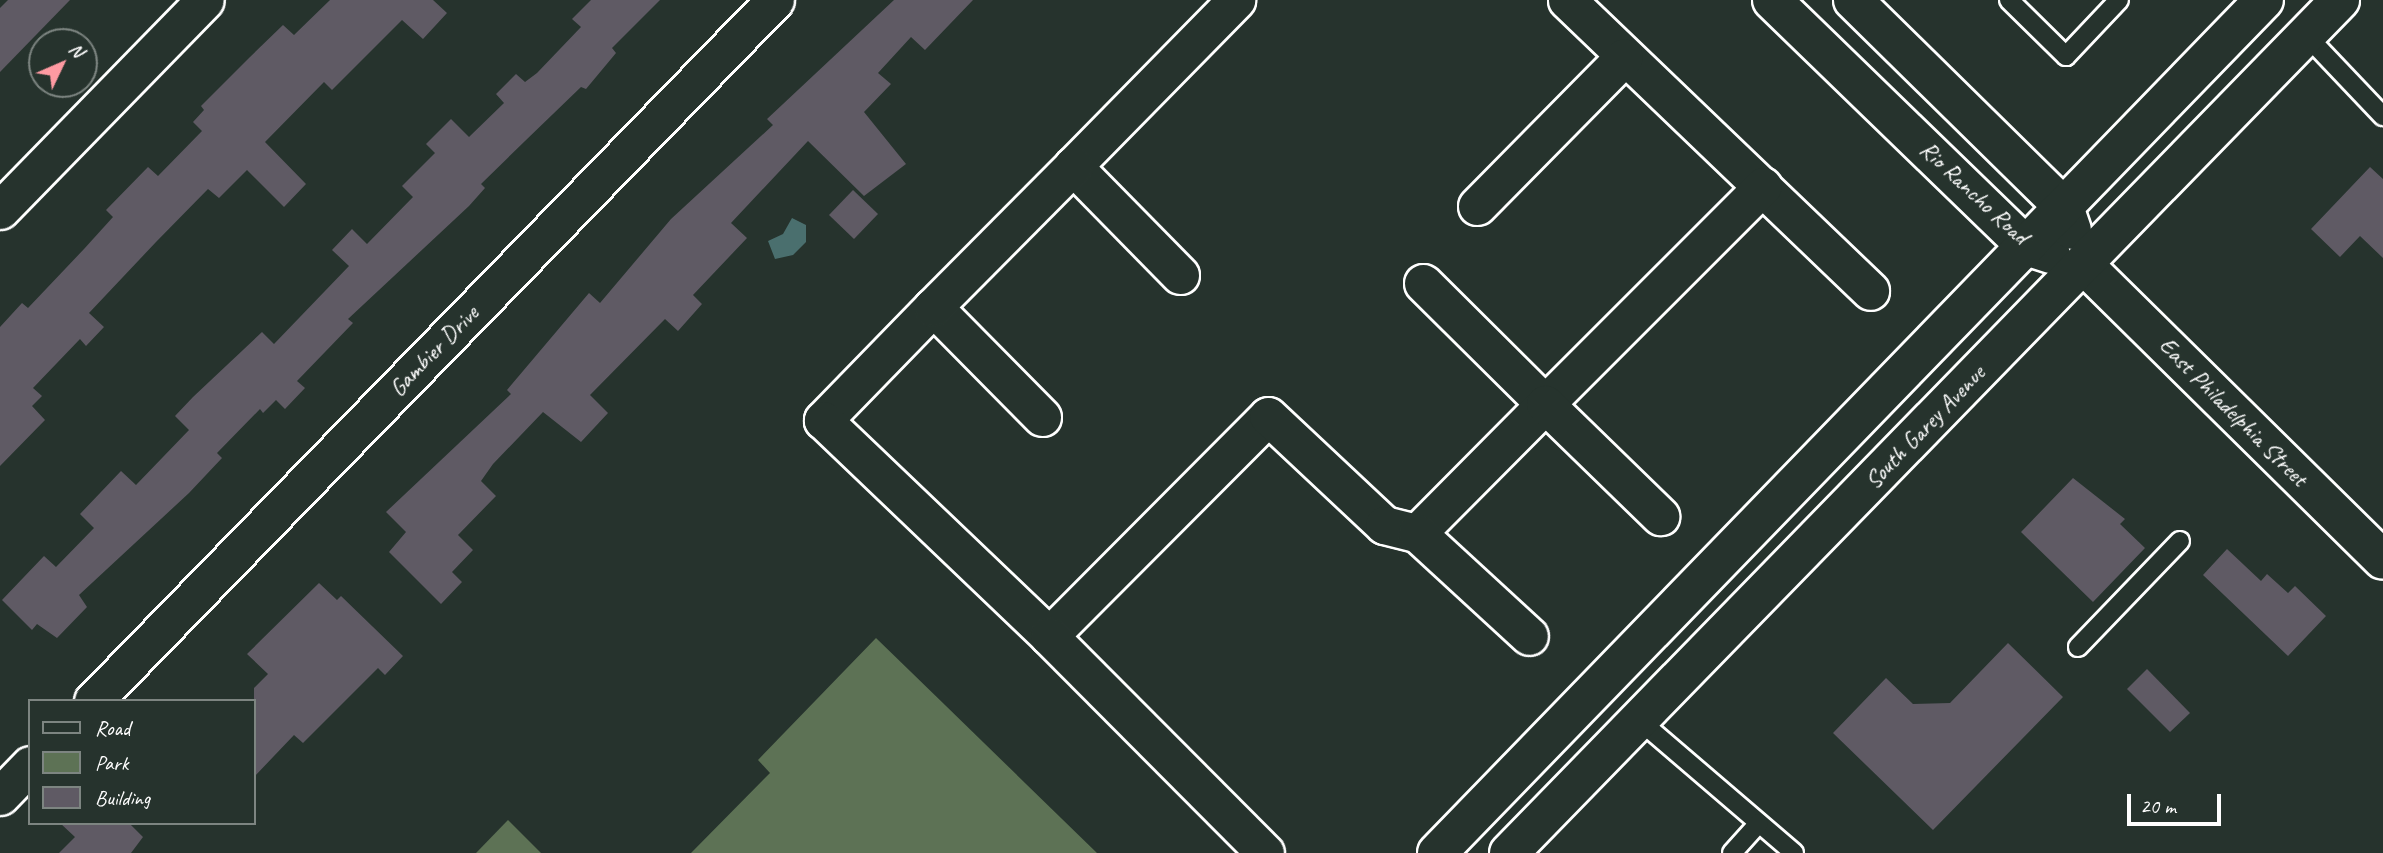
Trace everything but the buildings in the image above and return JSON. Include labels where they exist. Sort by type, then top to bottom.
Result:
[{"type":"main road","name":"Rio Rancho Road","points":[[1772,0],[2026,246],[2083,264]]},
{"type":"main road","name":"Rio Rancho Road","points":[[1853,0],[2064,207],[2083,264]]},
{"type":"main road","name":"South Garey Avenue","points":[[1509,853],[2340,0]]},
{"type":"main road","points":[[1437,853],[2064,207],[2246,6]]},
{"type":"main road","name":"East Philadelphia Street","points":[[2083,264],[2383,560]]},
{"type":"street","points":[[0,210],[205,0]]},
{"type":"street","name":"Gambier Drive","points":[[95,699],[775,0]]},
{"type":"street","points":[[1236,0],[823,420],[1049,636],[1265,853]]},
{"type":"street","points":[[1567,0],[1870,291]]},
{"type":"street","points":[[1477,206],[1624,57]]},
{"type":"street","points":[[1073,166],[1180,275]]},
{"type":"street","points":[[1417,533],[1763,186]]},
{"type":"street","points":[[1423,283],[1660,516]]},
{"type":"street","points":[[933,307],[1042,417]]},
{"type":"street","points":[[1049,636],[1268,416],[1384,525],[1417,533],[1529,636]]},
{"type":"street","points":[[0,796],[28,767]]},
{"type":"lane","points":[[2009,0],[2066,56],[2119,0]]},
{"type":"lane","points":[[2306,35],[2383,116]]},
{"type":"lane","points":[[2078,647],[2180,541]]},
{"type":"lane","points":[[1639,720],[1794,853]]},
{"type":"lane","points":[[1732,853],[1759,824]]},
{"type":"green space","points":[[876,638],[1097,853],[691,853],[770,773],[758,760]]},
{"type":"green space","points":[[508,820],[541,853],[476,853]]},
{"type":"water","points":[[792,218],[806,225],[806,242],[793,255],[775,259],[768,241],[783,234]]}]
